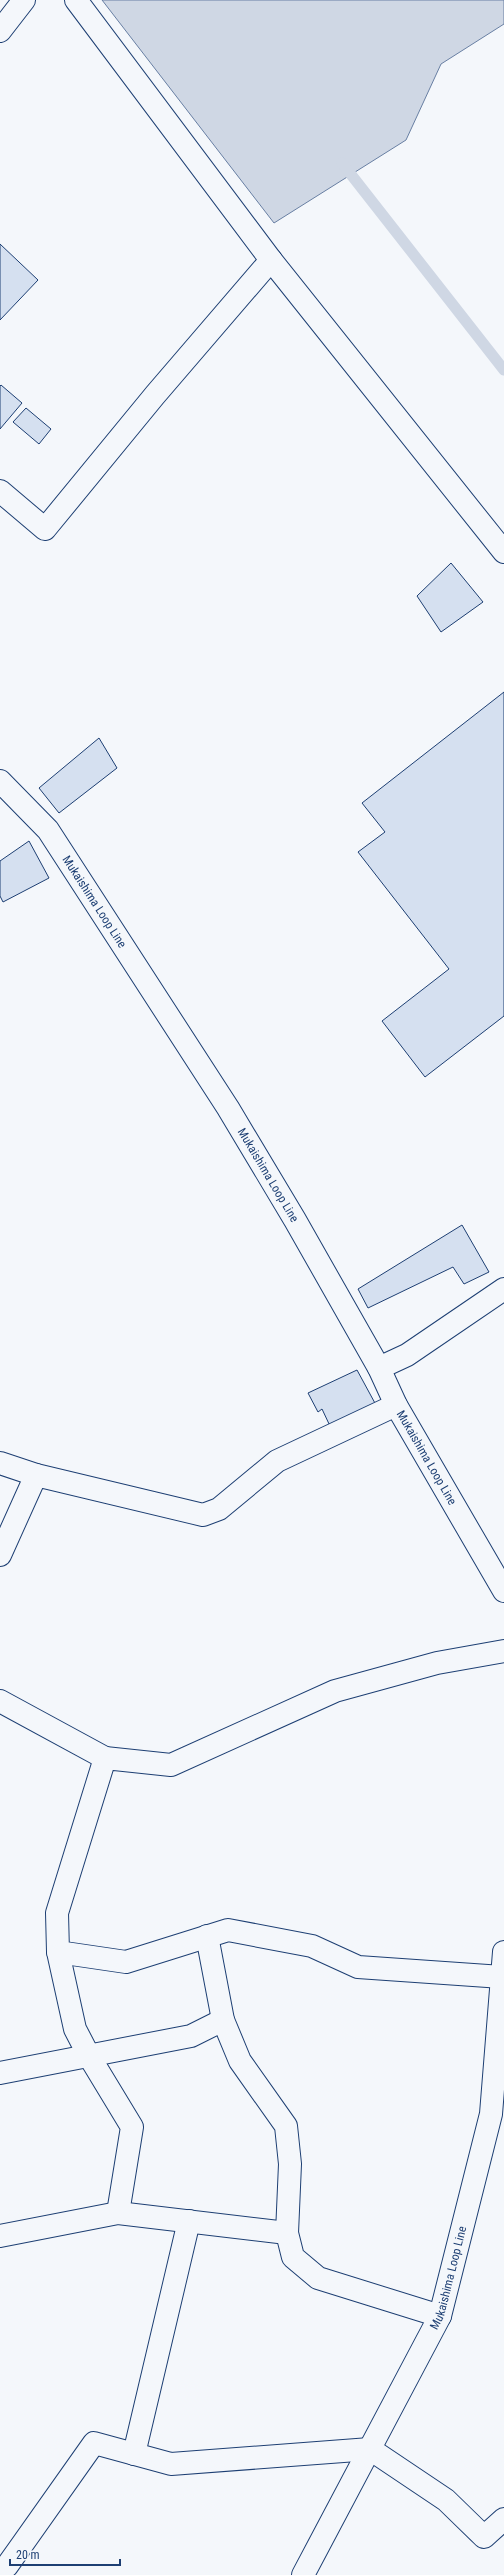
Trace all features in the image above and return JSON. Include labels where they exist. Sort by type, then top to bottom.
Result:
[{"type":"street","points":[[0,31],[24,0]]},
{"type":"street","points":[[76,0],[271,260],[504,552]]},
{"type":"street","points":[[0,491],[45,529],[155,395],[271,260]]},
{"type":"street","name":"Mukaishima Loop Line","points":[[0,781],[48,830],[224,1101],[379,1368],[396,1405],[504,1591]]},
{"type":"street","points":[[379,1368],[407,1355],[504,1289]]},
{"type":"street","points":[[0,1463],[36,1475],[203,1515],[219,1509],[277,1461],[396,1405]]},
{"type":"street","points":[[0,1555],[36,1475]]},
{"type":"street","points":[[0,1701],[105,1758],[171,1765],[335,1691],[437,1663],[504,1651]]},
{"type":"street","points":[[105,1758],[56,1913],[58,1952],[75,2029],[89,2056],[132,2127],[118,2213]]},
{"type":"street","points":[[58,1952],[126,1962],[228,1930],[312,1946],[358,1967],[502,1977]]},
{"type":"street","points":[[207,1936],[223,2020],[240,2061],[286,2126],[290,2164],[287,2233],[293,2256],[318,2278],[440,2316]]},
{"type":"street","name":"Mukaishima Loop Line","points":[[304,2575],[440,2316],[491,2114],[504,1952]]},
{"type":"street","points":[[0,2073],[191,2036],[223,2020]]},
{"type":"street","points":[[0,2236],[118,2213],[287,2233]]},
{"type":"street","points":[[134,2454],[188,2221]]},
{"type":"street","points":[[0,2570],[7,2566],[94,2443],[171,2464],[370,2449],[446,2500],[484,2537],[504,2519]]},
{"type":"shaded area","points":[[102,0],[504,0],[504,24],[441,64],[406,140],[274,223]]},
{"type":"building","points":[[0,244],[38,280],[0,320]]},
{"type":"building","points":[[1,385],[22,403],[0,429],[0,386]]},
{"type":"building","points":[[26,408],[51,429],[39,444],[13,422]]},
{"type":"building","points":[[451,563],[483,602],[441,632],[417,596]]},
{"type":"building","points":[[504,692],[504,1016],[425,1077],[382,1021],[449,969],[358,852],[385,832],[362,803]]},
{"type":"building","points":[[99,738],[117,768],[59,813],[39,788]]},
{"type":"building","points":[[29,841],[49,878],[3,902],[0,896],[0,861]]},
{"type":"building","points":[[462,1225],[489,1272],[464,1284],[453,1267],[368,1308],[358,1289]]},
{"type":"building","points":[[357,1370],[376,1405],[330,1426],[322,1409],[318,1412],[308,1393]]},
{"type":"waterway","points":[[342,163],[504,370]]}]
